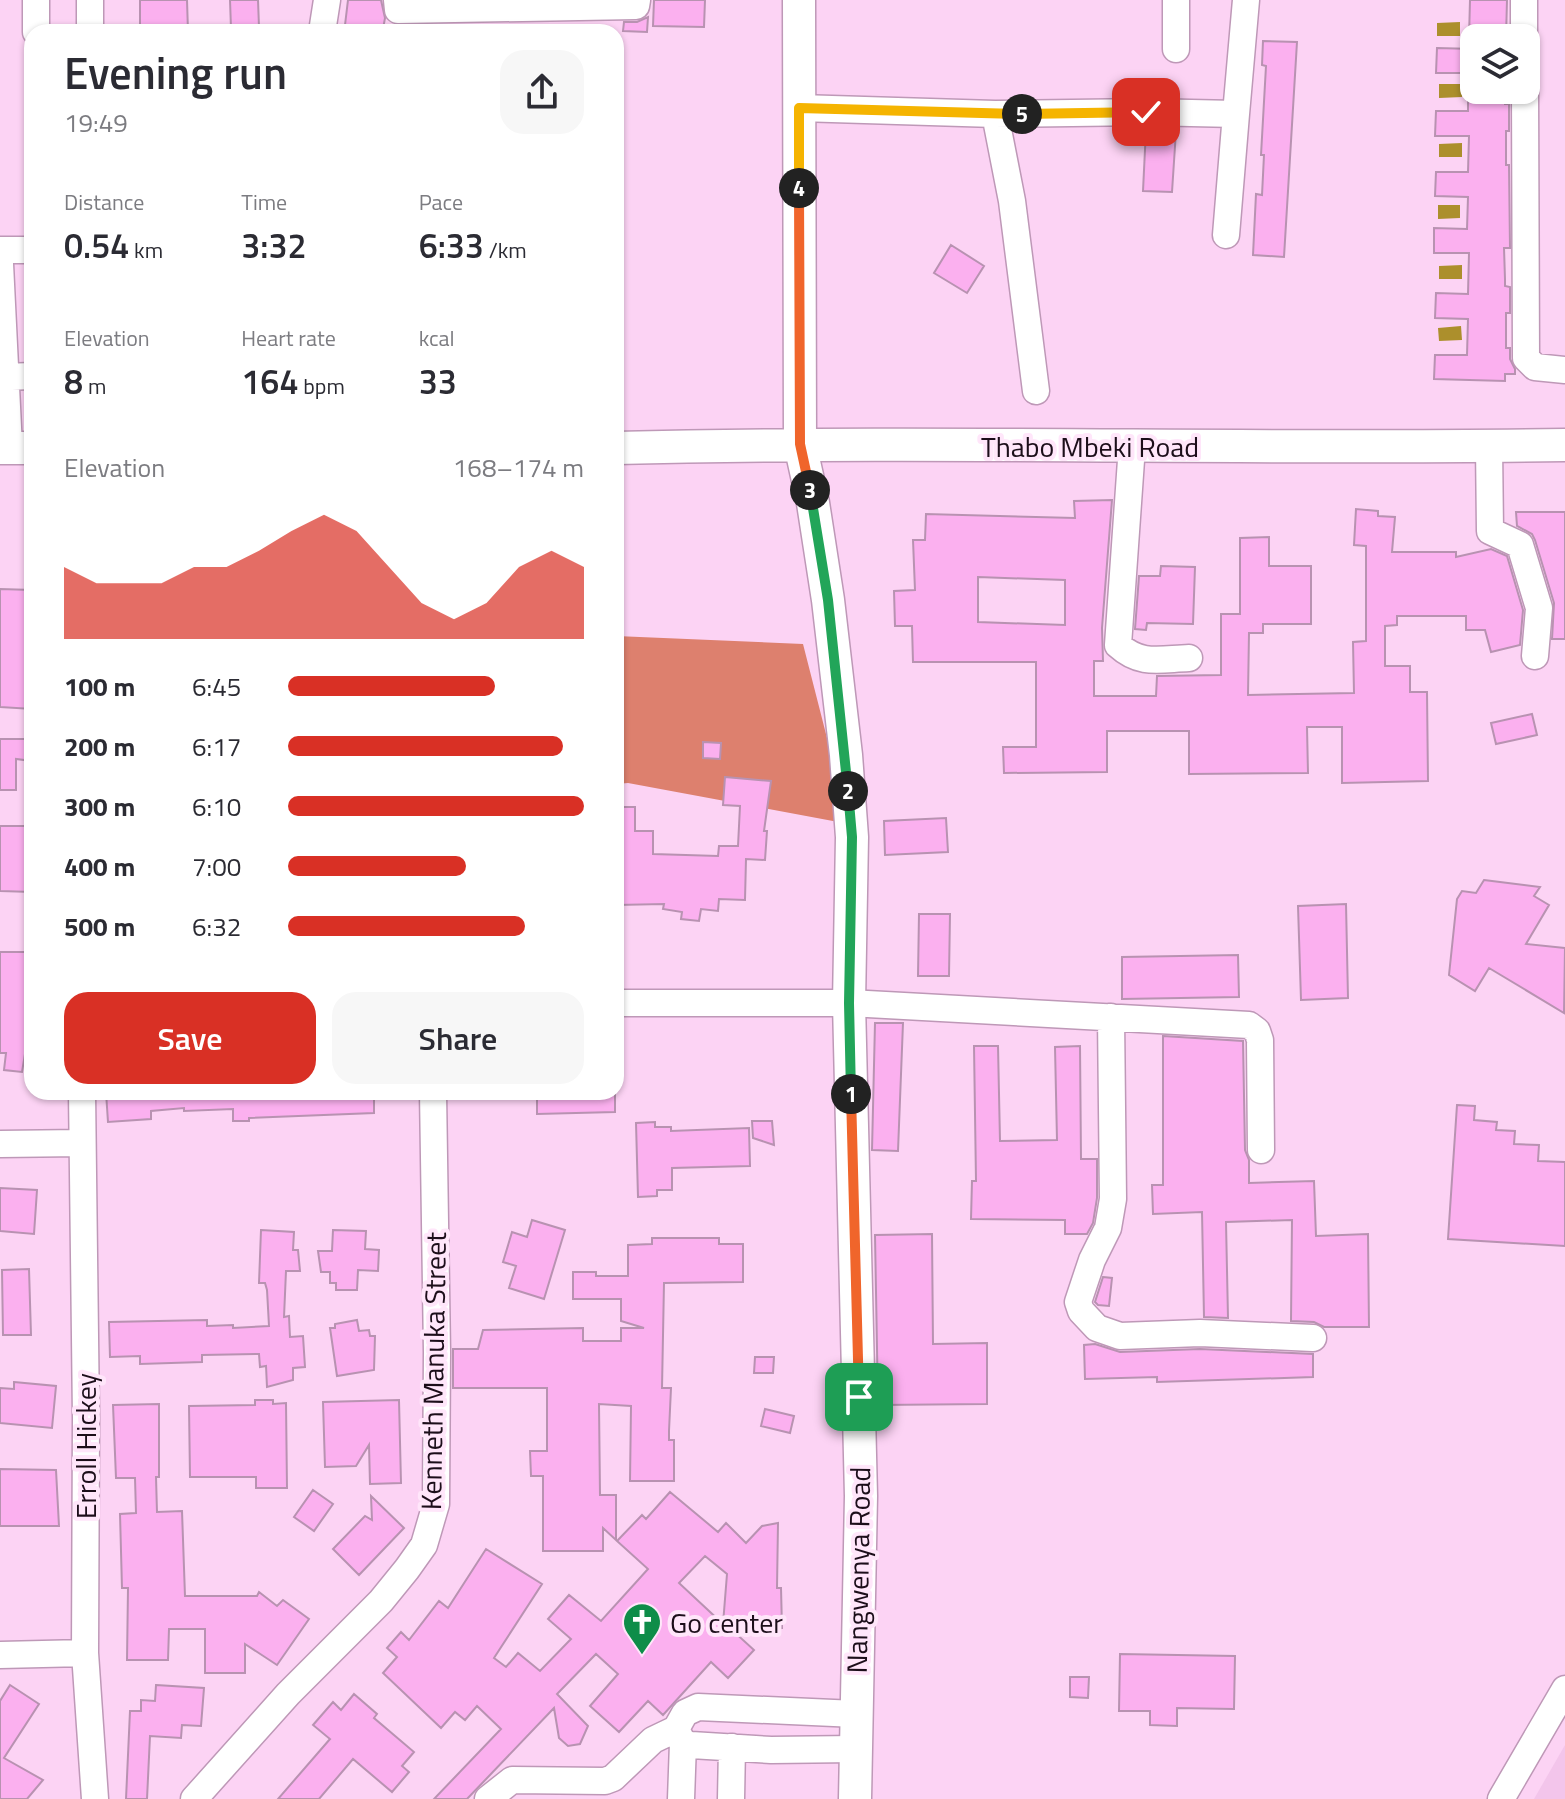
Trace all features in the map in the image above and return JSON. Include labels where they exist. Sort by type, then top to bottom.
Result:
[{"type":"main road","name":"Nangwenya Road","points":[[799,0],[800,444],[828,600],[852,837],[849,1003],[861,1496],[855,1799]]},
{"type":"main road","name":"Thabo Mbeki Road","points":[[624,448],[800,444],[1565,445]]},
{"type":"street","points":[[36,0],[36,24]]},
{"type":"street","points":[[90,0],[90,24]]},
{"type":"street","points":[[323,24],[327,0]]},
{"type":"street","points":[[397,0],[398,10],[636,6],[637,0]]},
{"type":"street","points":[[1176,0],[1176,49]]},
{"type":"street","points":[[1226,235],[1246,0]]},
{"type":"street","points":[[1524,0],[1524,24]]},
{"type":"street","points":[[1525,104],[1526,358],[1535,367],[1565,370]]},
{"type":"street","points":[[799,108],[995,114],[1236,114]]},
{"type":"street","points":[[995,114],[1012,201],[1036,391]]},
{"type":"street","points":[[0,250],[24,250]]},
{"type":"street","points":[[0,264],[5,377],[14,448]]},
{"type":"street","points":[[5,377],[24,376]]},
{"type":"street","points":[[1132,446],[1118,645],[1141,660],[1189,658]]},
{"type":"street","points":[[1489,446],[1490,531],[1520,545],[1539,608],[1535,656]]},
{"type":"street","points":[[624,1003],[849,1003],[1249,1025],[1257,1031],[1260,1040],[1261,1150]]},
{"type":"street","points":[[1111,1017],[1113,1199],[1108,1228],[1092,1260],[1078,1302],[1081,1311],[1097,1328],[1120,1336],[1200,1333],[1313,1338]]},
{"type":"street","name":"Erroll Hickey","points":[[82,1100],[85,1653],[95,1799]]},
{"type":"street","name":"Kenneth Manuka Street","points":[[194,1799],[288,1694],[381,1601],[424,1545],[431,1526],[436,1504],[437,1352],[433,1100]]},
{"type":"street","points":[[0,1144],[81,1143]]},
{"type":"street","points":[[0,1655],[85,1653]]},
{"type":"street","points":[[1501,1799],[1565,1689]]},
{"type":"street","points":[[681,1799],[679,1736],[685,1713],[698,1707],[856,1714]]},
{"type":"street","points":[[488,1799],[512,1780],[605,1781],[613,1778],[653,1740],[679,1736],[732,1747],[771,1750],[855,1749]]},
{"type":"street","points":[[731,1799],[732,1747]]},
{"type":"shaded area","points":[[1460,22],[1460,36],[1437,36],[1437,23]]},
{"type":"shaded area","points":[[1439,84],[1460,84],[1460,97],[1439,98]]},
{"type":"shaded area","points":[[1462,143],[1462,157],[1439,157],[1439,144]]},
{"type":"shaded area","points":[[1438,205],[1460,205],[1460,218],[1438,219]]},
{"type":"shaded area","points":[[1462,265],[1462,279],[1439,279],[1439,266]]},
{"type":"shaded area","points":[[1461,326],[1462,340],[1439,341],[1438,328]]},
{"type":"shaded area","points":[[624,636],[803,644],[849,824],[624,783]]},
{"type":"shaded area","points":[[1565,1745],[1565,1799],[1534,1799]]},
{"type":"building","points":[[140,0],[187,0],[188,24],[140,24]]},
{"type":"building","points":[[230,0],[258,0],[259,24],[231,24]]},
{"type":"building","points":[[348,0],[381,0],[384,24],[345,24]]},
{"type":"building","points":[[654,0],[705,0],[704,27],[653,26]]},
{"type":"building","points":[[1470,0],[1507,0],[1506,24],[1469,24]]},
{"type":"building","points":[[648,17],[647,32],[624,31],[624,22],[637,22]]},
{"type":"building","points":[[1263,41],[1297,42],[1284,257],[1253,255],[1256,194],[1262,195],[1264,155],[1261,155],[1266,66],[1262,65]]},
{"type":"building","points":[[1437,48],[1460,49],[1460,73],[1436,73]]},
{"type":"building","points":[[1468,104],[1509,104],[1506,165],[1509,165],[1510,248],[1504,248],[1505,286],[1510,287],[1510,313],[1506,313],[1506,348],[1510,348],[1515,374],[1505,374],[1505,381],[1434,379],[1435,355],[1467,355],[1468,319],[1435,318],[1436,293],[1468,294],[1469,253],[1434,253],[1434,228],[1467,229],[1468,197],[1435,196],[1436,172],[1468,172],[1469,136],[1435,136],[1436,111],[1468,111]]},
{"type":"building","points":[[1146,129],[1176,131],[1172,192],[1143,191]]},
{"type":"building","points":[[951,245],[984,266],[967,293],[934,273]]},
{"type":"building","points":[[1112,500],[1102,628],[1103,661],[1094,661],[1094,696],[1156,696],[1157,676],[1221,675],[1221,614],[1240,614],[1240,538],[1269,537],[1269,566],[1311,566],[1311,624],[1263,624],[1263,633],[1249,633],[1248,695],[1354,693],[1353,642],[1366,641],[1366,546],[1354,545],[1356,509],[1378,511],[1378,516],[1395,517],[1392,552],[1456,552],[1456,557],[1491,549],[1507,556],[1523,610],[1520,645],[1491,652],[1485,630],[1466,630],[1466,616],[1397,616],[1397,625],[1385,626],[1385,666],[1410,666],[1410,692],[1427,692],[1428,781],[1342,783],[1342,727],[1307,727],[1308,773],[1189,774],[1189,731],[1107,731],[1107,772],[1004,773],[1003,747],[1036,747],[1036,662],[913,662],[912,626],[895,626],[894,591],[915,590],[913,540],[925,540],[926,514],[1075,518],[1074,501]],"holes":[[[978,577],[1065,580],[1065,625],[978,622]]]},
{"type":"building","points":[[1516,512],[1565,512],[1565,639],[1552,639],[1554,603],[1535,540],[1532,534],[1517,526]]},
{"type":"building","points":[[1161,566],[1195,567],[1193,624],[1147,623],[1146,630],[1135,629],[1139,576],[1160,576]]},
{"type":"building","points":[[0,589],[24,590],[24,708],[0,707]]},
{"type":"building","points":[[1532,714],[1537,735],[1496,744],[1491,723]]},
{"type":"building","points":[[0,739],[24,739],[24,760],[16,759],[16,790],[0,790]]},
{"type":"building","points":[[703,742],[721,743],[720,759],[703,758]]},
{"type":"building","points":[[725,777],[771,781],[764,831],[767,831],[765,860],[746,859],[745,900],[719,899],[718,911],[701,909],[699,921],[681,919],[682,912],[663,909],[664,904],[624,905],[624,807],[635,807],[635,831],[653,831],[653,854],[718,856],[719,846],[738,846],[740,806],[723,805]]},
{"type":"building","points":[[946,818],[948,852],[885,855],[884,821]]},
{"type":"building","points":[[0,826],[24,826],[24,892],[0,891]]},
{"type":"building","points":[[1484,880],[1540,887],[1534,896],[1549,905],[1526,944],[1565,948],[1564,1013],[1489,968],[1475,991],[1449,975],[1457,899],[1462,891],[1476,893]]},
{"type":"building","points":[[1346,904],[1348,998],[1301,1000],[1298,906]]},
{"type":"building","points":[[919,914],[950,914],[949,976],[918,976]]},
{"type":"building","points":[[0,952],[24,952],[22,1072],[4,1070],[6,1053],[0,1053]]},
{"type":"building","points":[[1238,955],[1239,997],[1122,999],[1122,957]]},
{"type":"building","points":[[875,1023],[903,1023],[898,1151],[872,1150]]},
{"type":"building","points":[[1163,1036],[1243,1041],[1245,1150],[1249,1160],[1249,1183],[1314,1181],[1316,1236],[1368,1234],[1369,1327],[1324,1327],[1314,1322],[1291,1321],[1292,1220],[1226,1222],[1228,1318],[1204,1317],[1202,1212],[1153,1214],[1152,1185],[1163,1185]]},
{"type":"building","points":[[974,1046],[998,1046],[1000,1141],[1057,1140],[1055,1047],[1080,1046],[1081,1159],[1097,1159],[1097,1198],[1093,1223],[1087,1234],[1065,1234],[1065,1220],[971,1219],[972,1181],[976,1181]]},
{"type":"building","points":[[107,1100],[374,1100],[374,1113],[233,1121],[233,1109],[184,1111],[184,1108],[151,1111],[151,1119],[108,1122]]},
{"type":"building","points":[[537,1100],[615,1100],[615,1112],[537,1114]]},
{"type":"building","points":[[1457,1105],[1475,1106],[1474,1120],[1497,1122],[1496,1130],[1515,1131],[1514,1144],[1539,1145],[1538,1161],[1565,1162],[1565,1246],[1448,1239]]},
{"type":"building","points":[[752,1121],[772,1121],[774,1145],[753,1138]]},
{"type":"building","points":[[655,1122],[655,1127],[671,1127],[671,1131],[749,1128],[750,1166],[672,1168],[672,1190],[657,1190],[657,1196],[638,1197],[636,1123]]},
{"type":"building","points":[[0,1188],[37,1190],[34,1234],[0,1231]]},
{"type":"building","points":[[532,1220],[565,1230],[544,1299],[509,1288],[516,1266],[503,1262],[512,1232],[527,1237]]},
{"type":"building","points":[[261,1230],[294,1232],[293,1250],[298,1250],[300,1271],[286,1271],[284,1317],[289,1316],[290,1337],[303,1336],[305,1367],[293,1368],[293,1380],[267,1387],[266,1366],[260,1367],[259,1354],[202,1355],[202,1362],[140,1364],[140,1356],[110,1357],[109,1322],[207,1320],[207,1326],[269,1326],[267,1290],[265,1283],[259,1283]]},
{"type":"building","points":[[333,1230],[366,1231],[365,1249],[379,1250],[378,1271],[358,1270],[357,1290],[336,1290],[336,1283],[330,1283],[330,1272],[321,1272],[318,1251],[332,1251]]},
{"type":"building","points":[[932,1234],[933,1344],[987,1343],[987,1404],[878,1405],[875,1235]]},
{"type":"building","points":[[652,1238],[719,1238],[719,1244],[743,1244],[743,1282],[664,1283],[662,1388],[671,1388],[669,1440],[674,1440],[674,1481],[630,1481],[631,1406],[599,1404],[600,1495],[616,1495],[616,1540],[603,1528],[603,1551],[543,1551],[543,1476],[531,1476],[530,1451],[547,1451],[547,1388],[453,1388],[453,1349],[478,1349],[483,1330],[583,1328],[583,1341],[621,1341],[621,1328],[644,1328],[621,1321],[621,1299],[573,1299],[573,1272],[628,1276],[628,1245],[652,1244]]},
{"type":"building","points":[[29,1269],[31,1335],[3,1335],[2,1270]]},
{"type":"building","points":[[1103,1277],[1112,1278],[1109,1306],[1095,1302]]},
{"type":"building","points":[[357,1320],[359,1331],[369,1330],[370,1336],[375,1336],[374,1370],[337,1376],[330,1328],[335,1328],[335,1324]]},
{"type":"building","points":[[1095,1344],[1120,1352],[1200,1349],[1313,1354],[1313,1377],[1157,1382],[1157,1377],[1085,1379],[1084,1345]]},
{"type":"building","points":[[755,1357],[774,1357],[773,1373],[754,1373]]},
{"type":"building","points":[[14,1382],[56,1386],[52,1428],[0,1423],[0,1388],[14,1389]]},
{"type":"building","points":[[255,1400],[286,1403],[287,1488],[256,1488],[256,1477],[190,1477],[189,1406],[255,1405]]},
{"type":"building","points":[[399,1400],[401,1483],[370,1484],[369,1445],[356,1466],[325,1467],[323,1402]]},
{"type":"building","points":[[159,1404],[157,1512],[182,1511],[185,1596],[257,1596],[259,1592],[277,1606],[283,1600],[309,1619],[277,1665],[245,1644],[245,1673],[205,1673],[205,1629],[169,1629],[168,1660],[127,1660],[128,1588],[122,1588],[120,1514],[136,1513],[135,1478],[116,1478],[113,1405]]},
{"type":"building","points":[[765,1409],[794,1416],[790,1433],[761,1426]]},
{"type":"building","points":[[0,1469],[56,1470],[59,1526],[0,1526]]},
{"type":"building","points":[[313,1490],[333,1504],[314,1531],[294,1517]]},
{"type":"building","points":[[670,1492],[718,1532],[726,1523],[746,1543],[762,1526],[778,1523],[777,1588],[781,1588],[782,1628],[732,1630],[754,1650],[728,1678],[711,1662],[663,1715],[648,1701],[619,1732],[590,1706],[618,1674],[596,1654],[557,1694],[588,1726],[580,1744],[568,1746],[559,1738],[554,1708],[467,1799],[434,1799],[501,1729],[477,1706],[465,1720],[455,1712],[441,1728],[383,1673],[397,1657],[387,1648],[401,1632],[409,1640],[439,1601],[448,1608],[486,1549],[542,1584],[494,1658],[506,1667],[518,1653],[540,1671],[571,1639],[548,1619],[569,1595],[601,1621],[648,1569],[617,1541],[642,1515],[646,1519]],"holes":[[[705,1556],[727,1574],[723,1624],[679,1583]]]},
{"type":"building","points":[[371,1496],[404,1528],[359,1575],[333,1549],[365,1516],[372,1520]]},
{"type":"building","points":[[1120,1654],[1235,1656],[1234,1709],[1177,1708],[1177,1726],[1150,1725],[1150,1711],[1119,1711]]},
{"type":"building","points":[[1070,1677],[1089,1677],[1088,1698],[1070,1697]]},
{"type":"building","points":[[10,1685],[39,1704],[4,1758],[43,1780],[27,1799],[0,1799],[0,1701]]},
{"type":"building","points":[[156,1685],[204,1688],[201,1726],[182,1725],[181,1738],[150,1736],[147,1799],[126,1799],[130,1711],[141,1711],[141,1700],[155,1701]]},
{"type":"building","points":[[354,1694],[377,1714],[374,1718],[414,1752],[402,1766],[409,1772],[392,1792],[353,1759],[319,1799],[278,1799],[330,1739],[313,1725],[333,1702],[341,1710]]},
{"type":"place","name":"Go center","points":[[642,1656]]},
{"type":"route","points":[[859,1397],[849,1003],[852,837],[828,600],[800,444],[799,108],[995,114],[1146,112]]}]
